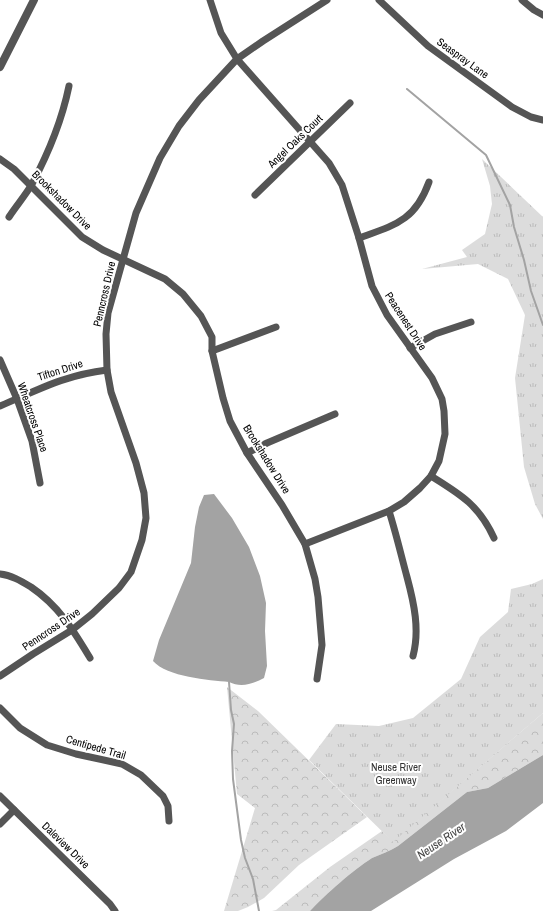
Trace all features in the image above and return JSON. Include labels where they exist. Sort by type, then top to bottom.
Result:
[{"type":"street","points":[[0,67],[34,0]]},
{"type":"street","name":"Peacenest Drive","points":[[210,0],[222,33],[237,59],[311,141],[329,163],[342,185],[359,238],[372,286],[387,315],[432,378],[442,399],[445,424],[443,446],[439,461],[431,476],[413,495],[388,511],[305,544]]},
{"type":"street","name":"Penncross Drive","points":[[0,676],[72,630],[92,614],[119,588],[131,572],[142,540],[146,518],[144,494],[136,462],[111,392],[107,370],[106,334],[108,312],[136,213],[160,158],[179,126],[198,100],[237,59],[327,0]]},
{"type":"street","name":"Seaspray Lane","points":[[379,0],[428,46],[512,107],[531,117],[543,120]]},
{"type":"street","points":[[522,0],[534,10],[543,14]]},
{"type":"street","points":[[8,217],[31,185],[51,144],[65,104],[69,86]]},
{"type":"street","name":"Angel Oaks Court","points":[[255,195],[350,103]]},
{"type":"street","name":"Brookshadow Drive","points":[[0,159],[14,169],[31,185],[82,237],[123,260],[165,279],[183,294],[201,316],[212,337],[212,351],[230,421],[247,453],[282,505],[305,544],[315,579],[318,597],[322,645],[318,679]]},
{"type":"street","points":[[359,238],[392,226],[404,219],[424,196],[430,182]]},
{"type":"street","points":[[410,348],[436,334],[470,322]]},
{"type":"street","points":[[212,351],[276,326]]},
{"type":"street","name":"Wheatcross Place","points":[[0,360],[17,398],[32,441],[40,483]]},
{"type":"street","name":"Tifton Drive","points":[[0,406],[68,377],[107,370]]},
{"type":"street","points":[[247,453],[335,414]]},
{"type":"street","points":[[431,476],[461,495],[473,505],[488,525],[494,538]]},
{"type":"street","points":[[388,511],[397,537],[411,591],[416,625],[416,642],[413,656]]},
{"type":"street","points":[[0,574],[8,575],[41,594],[60,613],[90,658]]},
{"type":"street","name":"Centipede Trail","points":[[0,708],[20,728],[47,745],[76,754],[122,764],[141,775],[163,796],[168,806],[169,821]]},
{"type":"street","name":"Daleview Drive","points":[[0,796],[110,904],[115,911]]},
{"type":"street","points":[[0,824],[14,810]]},
{"type":"green space","points":[[482,159],[543,217],[543,519],[535,504],[524,467],[515,378],[525,315],[508,279],[478,264],[422,269],[467,257],[462,250],[485,234],[492,204],[490,186]]},
{"type":"green space","name":"Neuse River Greenway","points":[[543,579],[543,713],[393,842],[309,760],[336,724],[379,726],[413,718],[461,679],[480,637],[508,612],[511,589],[532,584]]},
{"type":"green space","points":[[227,687],[258,711],[367,817],[299,865],[264,898],[238,911],[224,911],[255,808],[237,794]]},
{"type":"green space","points":[[543,713],[543,755],[488,788],[467,792],[398,846],[372,858],[357,869],[310,911],[272,911],[276,910],[330,867],[382,831],[393,841]]},
{"type":"water","points":[[214,494],[232,518],[249,547],[260,576],[266,603],[265,631],[267,666],[264,678],[256,682],[242,685],[189,677],[168,671],[153,661],[159,640],[191,563],[199,507],[204,495]]},
{"type":"water","name":"Neuse River","points":[[543,755],[543,803],[506,831],[454,859],[371,911],[310,911],[357,869],[372,858],[398,846],[467,792],[488,788]]},
{"type":"waterway","points":[[407,89],[486,155],[510,205],[514,227],[531,291],[543,325]]},
{"type":"waterway","points":[[229,682],[231,710],[234,724],[232,751],[233,779],[241,840],[245,858],[253,879],[259,911]]}]
